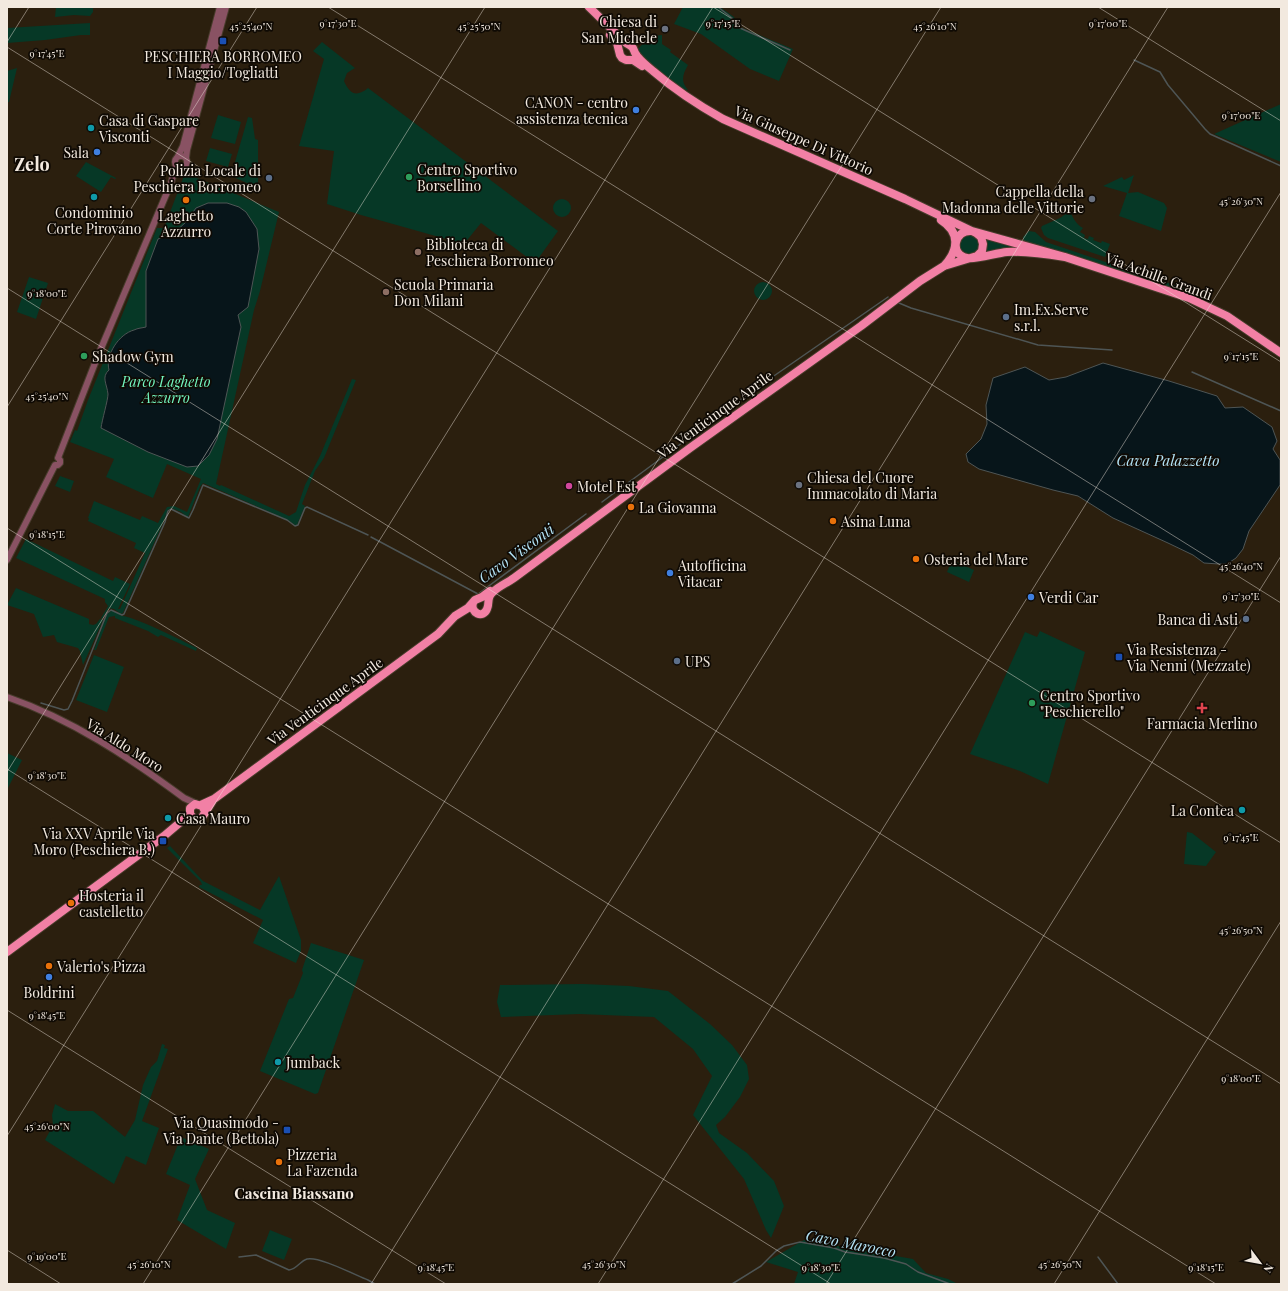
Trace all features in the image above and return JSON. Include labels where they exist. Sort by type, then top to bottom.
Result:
[{"type":"main road","name":"Via Giuseppe Di Vittorio","points":[[587,7],[628,45],[633,47],[633,56],[666,88],[720,121],[938,218],[951,228],[955,237],[956,246]]},
{"type":"main road","name":"Via Giuseppe Di Vittorio","points":[[587,7],[614,39],[623,59],[633,56],[643,62],[689,99],[718,116],[905,199],[975,232]]},
{"type":"main road","points":[[619,52],[622,46],[628,45]]},
{"type":"main road","points":[[969,231],[975,232],[981,238],[983,247],[979,254],[973,258],[962,256],[957,251],[957,239],[961,234],[969,231]]},
{"type":"main road","name":"Via Achille Grandi","points":[[975,232],[1065,256],[1189,298],[1227,316],[1281,353]]},
{"type":"main road","name":"Via Venticinque Aprile","points":[[488,605],[490,595],[503,584],[514,578],[770,390],[847,336],[916,284],[944,266],[952,257],[956,246]]},
{"type":"main road","name":"Via Achille Grandi","points":[[973,258],[991,254],[1016,252],[1065,256]]},
{"type":"main road","name":"Via Venticinque Aprile","points":[[944,266],[973,258]]},
{"type":"main road","name":"Via Venticinque Aprile","points":[[201,807],[214,799],[438,634],[455,616],[468,608],[476,600],[496,586],[503,584]]},
{"type":"main road","points":[[476,600],[485,600],[488,605],[484,613],[471,613],[476,600]]},
{"type":"main road","name":"Via Venticinque Aprile","points":[[450,622],[459,616],[471,613]]},
{"type":"main road","points":[[164,836],[180,828],[191,815],[192,806],[201,807],[205,814],[198,820],[191,815]]},
{"type":"main road","points":[[7,952],[191,815]]},
{"type":"street","points":[[179,166],[176,160],[183,146],[220,7]]},
{"type":"street","points":[[7,560],[55,465],[60,463],[58,458],[97,358],[170,183],[179,166],[187,164],[187,150],[226,7]]},
{"type":"street","points":[[178,156],[183,156],[186,158]]},
{"type":"street","name":"Via Aldo Moro","points":[[7,697],[100,740],[184,798],[201,807]]},
{"type":"street","points":[[184,798],[188,804],[191,815]]},
{"type":"green space","points":[[56,7],[93,7],[93,12],[90,16],[74,15],[55,17]]},
{"type":"green space","points":[[683,7],[720,7],[734,17],[740,27],[793,49],[779,81],[750,69],[701,34],[674,24]]},
{"type":"green space","points":[[90,23],[90,35],[7,43],[7,28]]},
{"type":"green space","points":[[662,35],[662,44],[688,65],[683,81],[688,90],[682,89],[657,71],[645,60],[638,49],[648,39]]},
{"type":"green space","name":"Centro Sportivo Borsellino","points":[[322,42],[355,68],[347,73],[344,81],[351,92],[360,93],[368,88],[558,231],[535,263],[481,223],[464,244],[327,204],[334,151],[299,146],[324,59],[313,51]]},
{"type":"green space","points":[[17,68],[9,102],[7,102],[7,71]]},
{"type":"green space","points":[[1281,104],[1281,162],[1214,134]]},
{"type":"green space","points":[[218,115],[241,122],[235,144],[211,138]]},
{"type":"green space","points":[[248,117],[252,118],[255,139],[258,140],[258,188],[231,176]]},
{"type":"green space","points":[[210,148],[232,154],[228,167],[206,161]]},
{"type":"green space","points":[[86,162],[116,178],[111,177],[101,192],[76,176]]},
{"type":"green space","name":"Laghetto Azzurro","points":[[185,173],[279,212],[254,310],[216,484],[289,516],[296,512],[305,485],[320,456],[352,379],[356,380],[324,458],[315,471],[302,504],[305,506],[297,525],[203,483],[188,517],[171,508],[168,510],[123,613],[121,614],[114,609],[109,608],[102,619],[101,618],[108,606],[105,599],[16,558],[26,539],[113,581],[115,577],[130,584],[118,609],[120,609],[145,553],[134,548],[136,543],[88,521],[94,501],[140,520],[142,516],[158,523],[167,507],[174,506],[187,512],[201,479],[167,464],[153,498],[106,477],[114,459],[70,442],[75,430],[77,431],[157,228],[164,228]]},
{"type":"green space","points":[[1134,175],[1128,193],[1138,192],[1164,203],[1167,208],[1161,231],[1119,216],[1127,193],[1103,186],[1122,177],[1124,180]]},
{"type":"green space","points":[[558,199],[566,199],[571,204],[569,215],[566,217],[558,217],[553,212],[553,204]]},
{"type":"green space","points":[[1070,211],[1075,221],[1083,228],[1080,232],[1085,235],[1084,238],[1088,239],[1089,236],[1094,238],[1093,240],[1110,244],[1105,257],[1048,238],[1044,235],[1041,228],[1042,226],[1060,218]]},
{"type":"green space","points":[[1029,231],[1035,232],[1046,242],[1141,274],[1141,277],[1140,278],[1024,242],[1023,237]]},
{"type":"green space","points":[[969,233],[978,238],[980,249],[972,256],[961,253],[959,246],[960,239]]},
{"type":"green space","points":[[985,239],[1017,246],[1017,249],[985,253]]},
{"type":"green space","points":[[1147,276],[1187,289],[1205,299],[1204,302],[1146,281]]},
{"type":"green space","points":[[29,277],[48,283],[36,319],[17,312]]},
{"type":"green space","points":[[763,282],[770,284],[772,291],[770,298],[763,300],[756,298],[754,291],[756,284]]},
{"type":"green space","points":[[60,476],[74,481],[70,492],[55,486]]},
{"type":"green space","points":[[952,560],[974,570],[969,582],[947,572]]},
{"type":"green space","points":[[16,588],[89,619],[89,624],[93,625],[100,619],[103,620],[83,665],[78,648],[57,642],[54,635],[43,637],[34,614],[7,605]]},
{"type":"green space","points":[[111,611],[147,624],[197,648],[196,651],[161,635],[158,637],[148,631],[115,618],[115,616],[109,617],[96,650],[94,650],[106,615]]},
{"type":"green space","name":"Centro Sportivo \"Peschierello\"","points":[[1040,631],[1085,652],[1048,784],[1020,771],[970,754],[1025,632],[1037,637]]},
{"type":"green space","points":[[94,655],[124,667],[107,712],[76,700]]},
{"type":"green space","points":[[7,753],[22,760],[7,790]]},
{"type":"green space","points":[[1187,832],[1192,833],[1216,852],[1206,866],[1184,864]]},
{"type":"green space","points":[[170,846],[203,881],[260,910],[279,876],[301,940],[301,951],[296,963],[253,943],[263,920],[199,887],[202,885],[201,882],[167,848]]},
{"type":"green space","points":[[311,943],[364,960],[318,1093],[315,1094],[260,1071],[289,999],[293,998],[303,973],[302,970]]},
{"type":"green space","points":[[583,984],[629,986],[668,991],[710,1024],[732,1045],[747,1065],[749,1079],[740,1097],[725,1117],[716,1125],[719,1133],[747,1153],[774,1181],[784,1206],[771,1238],[766,1230],[744,1179],[693,1115],[712,1076],[693,1049],[654,1017],[579,1014],[501,1017],[497,1002],[500,985]]},
{"type":"green space","points":[[162,1044],[165,1045],[164,1048],[168,1049],[142,1121],[159,1128],[146,1165],[126,1156],[114,1184],[45,1140],[53,1125],[52,1115],[55,1104],[68,1111],[93,1111],[125,1137],[135,1120],[143,1085],[151,1067],[157,1061]]},
{"type":"green space","points":[[181,1137],[209,1149],[195,1179],[207,1210],[235,1223],[226,1249],[177,1220],[190,1185],[166,1174]]},
{"type":"green space","points":[[270,1230],[292,1239],[284,1260],[262,1251]]},
{"type":"green space","points":[[804,1240],[913,1259],[926,1273],[948,1279],[958,1284],[794,1284],[798,1272],[766,1262]]},
{"type":"water","name":"Laghetto Azzurro","points":[[208,203],[227,203],[239,207],[246,212],[257,229],[259,249],[248,307],[238,315],[241,327],[217,439],[209,455],[198,466],[187,467],[148,452],[101,428],[108,394],[105,375],[109,370],[108,364],[111,352],[118,340],[128,332],[146,327],[146,271],[158,239],[174,233],[186,222],[196,208]]},
{"type":"water","name":"Cava Palazzetto","points":[[1103,363],[1217,396],[1225,408],[1243,407],[1272,427],[1277,441],[1273,449],[1280,460],[1280,485],[1249,531],[1243,549],[1236,558],[1227,564],[1204,563],[1193,555],[1113,518],[1078,496],[979,469],[968,462],[966,454],[981,439],[987,424],[986,405],[993,378],[1025,367],[1049,380],[1066,377]]},
{"type":"waterway","points":[[718,7],[732,18],[740,28],[790,50]]},
{"type":"waterway","points":[[1134,60],[1160,72],[1168,85],[1210,134],[1281,166]]},
{"type":"waterway","points":[[768,380],[888,297]]},
{"type":"waterway","points":[[899,303],[911,308],[1038,345],[1112,350]]},
{"type":"waterway","points":[[1192,372],[1281,411]]},
{"type":"waterway","points":[[602,502],[759,386]]},
{"type":"waterway","points":[[41,703],[64,710],[68,709],[107,613],[111,610],[122,615],[124,614],[165,522],[168,511],[171,509],[189,518],[203,485],[287,520],[295,526],[298,525],[305,508],[307,507],[368,535]]},
{"type":"waterway","name":"Cavo Visconti","points":[[371,537],[478,594],[586,514]]},
{"type":"waterway","name":"Cavo Marocco","points":[[732,1284],[761,1266],[776,1251],[784,1246],[800,1242],[834,1248],[845,1252],[884,1258],[906,1264],[918,1272],[950,1284]]},
{"type":"waterway","points":[[239,1257],[256,1255],[289,1270],[307,1259],[320,1260],[337,1266],[375,1284]]},
{"type":"waterway","points":[[1098,1257],[1118,1284]]},
{"type":"place","name":"Chiesa di San Michele","points":[[665,29]]},
{"type":"place","name":"PESCHIERA BORROMEO I Maggio/Togliatti","points":[[223,41]]},
{"type":"place","name":"CANON - centro assistenza tecnica","points":[[636,110]]},
{"type":"place","name":"Casa di Gaspare Visconti","points":[[91,128]]},
{"type":"place","name":"Sala","points":[[97,152]]},
{"type":"place","name":"Centro Sportivo Borsellino","points":[[409,177]]},
{"type":"place","name":"Polizia Locale di Peschiera Borromeo","points":[[269,178]]},
{"type":"place","name":"Condominio Corte Pirovano","points":[[94,197]]},
{"type":"place","name":"Cappella della Madonna delle Vittorie","points":[[1092,199]]},
{"type":"place","name":"Laghetto Azzurro","points":[[186,200]]},
{"type":"place","name":"Biblioteca di Peschiera Borromeo","points":[[418,252]]},
{"type":"place","name":"Scuola Primaria Don Milani","points":[[386,292]]},
{"type":"place","name":"Im.Ex.Serve s.r.l.","points":[[1006,317]]},
{"type":"place","name":"Shadow Gym","points":[[84,356]]},
{"type":"place","name":"Chiesa del Cuore Immacolato di Maria","points":[[799,485]]},
{"type":"place","name":"Motel Est","points":[[569,486]]},
{"type":"place","name":"La Giovanna","points":[[631,507]]},
{"type":"place","name":"Asina Luna","points":[[833,521]]},
{"type":"place","name":"Osteria del Mare","points":[[916,559]]},
{"type":"place","name":"Autofficina Vitacar","points":[[670,573]]},
{"type":"place","name":"Verdi Car","points":[[1031,597]]},
{"type":"place","name":"Banca di Asti","points":[[1246,619]]},
{"type":"place","name":"Via Resistenza - Via Nenni (Mezzate)","points":[[1119,657]]},
{"type":"place","name":"UPS","points":[[677,661]]},
{"type":"place","name":"Centro Sportivo \"Peschierello\"","points":[[1032,703]]},
{"type":"place","name":"Farmacia Merlino","points":[[1202,708]]},
{"type":"place","name":"La Contea","points":[[1242,810]]},
{"type":"place","name":"Casa Mauro","points":[[168,818]]},
{"type":"place","name":"Via XXV Aprile Via Moro (Peschiera B.)","points":[[163,841]]},
{"type":"place","name":"Hosteria il castelletto","points":[[71,903]]},
{"type":"place","name":"Valerio's Pizza","points":[[49,966]]},
{"type":"place","name":"Boldrini","points":[[49,977]]},
{"type":"place","name":"Jumback","points":[[278,1062]]},
{"type":"place","name":"Via Quasimodo - Via Dante (Bettola)","points":[[287,1130]]},
{"type":"place","name":"Pizzeria La Fazenda","points":[[279,1162]]},
{"type":"district","name":"Zelo","points":[[32,164]]},
{"type":"district","name":"Cascina Biassano","points":[[294,1193]]},
{"type":"park label","name":"Parco Laghetto Azzurro","points":[[166,390]]}]
